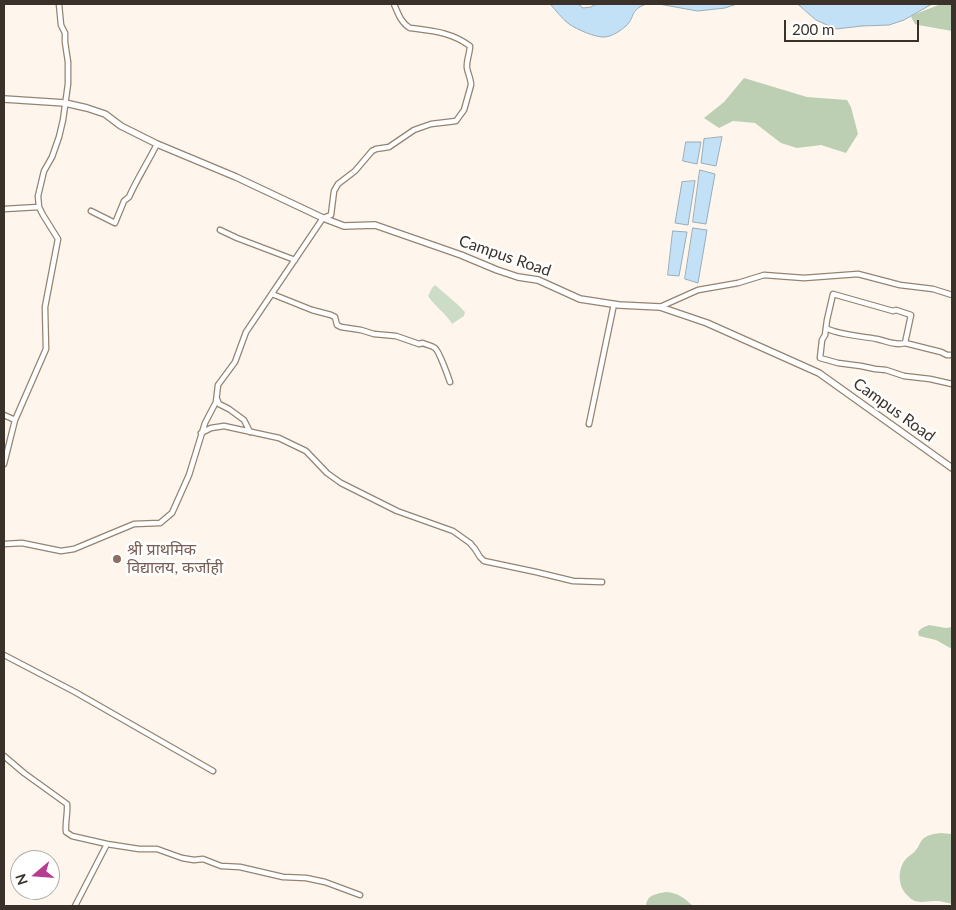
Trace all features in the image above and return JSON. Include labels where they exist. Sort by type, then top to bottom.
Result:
[{"type":"street","points":[[4,464],[15,420],[46,349],[45,307],[58,239],[39,207],[38,196],[44,171],[52,157],[59,137],[68,84],[65,33],[61,25],[59,4]]},
{"type":"street","points":[[4,544],[22,543],[61,551],[74,549],[134,524],[160,523],[172,513],[189,475],[204,423],[216,399],[218,385],[235,362],[246,332],[323,218],[331,215],[334,192],[338,184],[355,171],[372,151],[389,146],[414,130],[431,124],[456,121],[464,110],[472,81],[467,66],[470,46],[453,36],[434,30],[410,28],[401,19],[394,4]]},
{"type":"street","name":"Campus Road","points":[[4,99],[65,104],[105,114],[121,126],[157,144],[236,177],[344,226],[375,225],[461,255],[496,270],[518,277],[538,280],[580,299],[614,304],[660,307],[707,323],[819,373],[952,468]]},
{"type":"street","points":[[91,211],[115,223],[124,201],[129,197],[157,144]]},
{"type":"street","points":[[4,209],[39,207]]},
{"type":"street","points":[[220,230],[295,260]]},
{"type":"street","points":[[660,307],[698,290],[738,283],[764,275],[804,278],[858,274],[900,285],[933,289],[952,295]]},
{"type":"street","points":[[272,294],[312,310],[331,315],[335,317],[341,328],[396,336],[419,344],[423,343],[432,346],[437,351],[450,382]]},
{"type":"street","points":[[905,343],[911,315],[833,294],[820,358],[952,384]]},
{"type":"street","points":[[589,424],[614,304]]},
{"type":"street","points":[[826,328],[834,332],[900,344],[905,343],[952,355]]},
{"type":"street","points":[[216,399],[219,404],[244,420],[250,432]]},
{"type":"street","points":[[4,415],[15,420]]},
{"type":"street","points":[[202,433],[211,428],[224,426],[279,438],[306,451],[327,473],[341,483],[397,511],[453,531],[470,543],[484,561],[573,581],[602,582]]},
{"type":"street","points":[[4,655],[75,692],[213,771]]},
{"type":"street","points":[[4,756],[67,804],[66,832],[72,836],[107,844],[157,849],[182,858],[203,859],[221,866],[283,877],[306,878],[325,882],[360,896]]},
{"type":"street","points":[[75,906],[107,844]]},
{"type":"green space","points":[[941,4],[952,4],[952,31],[915,24],[911,17],[913,15]]},
{"type":"green space","points":[[744,78],[807,97],[847,100],[851,107],[858,134],[846,153],[821,145],[797,148],[781,143],[755,123],[733,121],[719,128],[704,118],[724,102]]},
{"type":"green space","points":[[435,285],[465,312],[464,316],[452,324],[428,296]]},
{"type":"green space","points":[[929,625],[946,628],[952,627],[952,649],[936,640],[919,636],[918,632]]},
{"type":"green space","points":[[940,833],[952,834],[952,904],[939,901],[915,901],[902,888],[900,874],[902,864],[918,848],[924,838]]},
{"type":"green space","points":[[666,892],[681,896],[693,906],[646,906],[650,897]]},
{"type":"water","points":[[550,4],[578,4],[583,8],[596,4],[646,4],[635,11],[624,28],[614,34],[601,37],[572,26]]},
{"type":"water","points":[[659,4],[737,4],[725,8],[698,11]]},
{"type":"water","points":[[798,4],[932,4],[904,20],[889,25],[836,29],[816,20]]},
{"type":"water","points":[[722,137],[716,166],[701,163],[704,139]]},
{"type":"water","points":[[686,142],[701,142],[697,164],[683,161]]},
{"type":"water","points":[[700,170],[715,174],[706,224],[693,222]]},
{"type":"water","points":[[695,181],[688,225],[675,223],[682,182]]},
{"type":"water","points":[[693,228],[707,230],[698,283],[685,279]]},
{"type":"water","points":[[673,231],[687,232],[679,276],[668,275]]},
{"type":"place","name":"श्री प्राथमिक विद्यालय, कर्जाही","points":[[117,559]]}]
